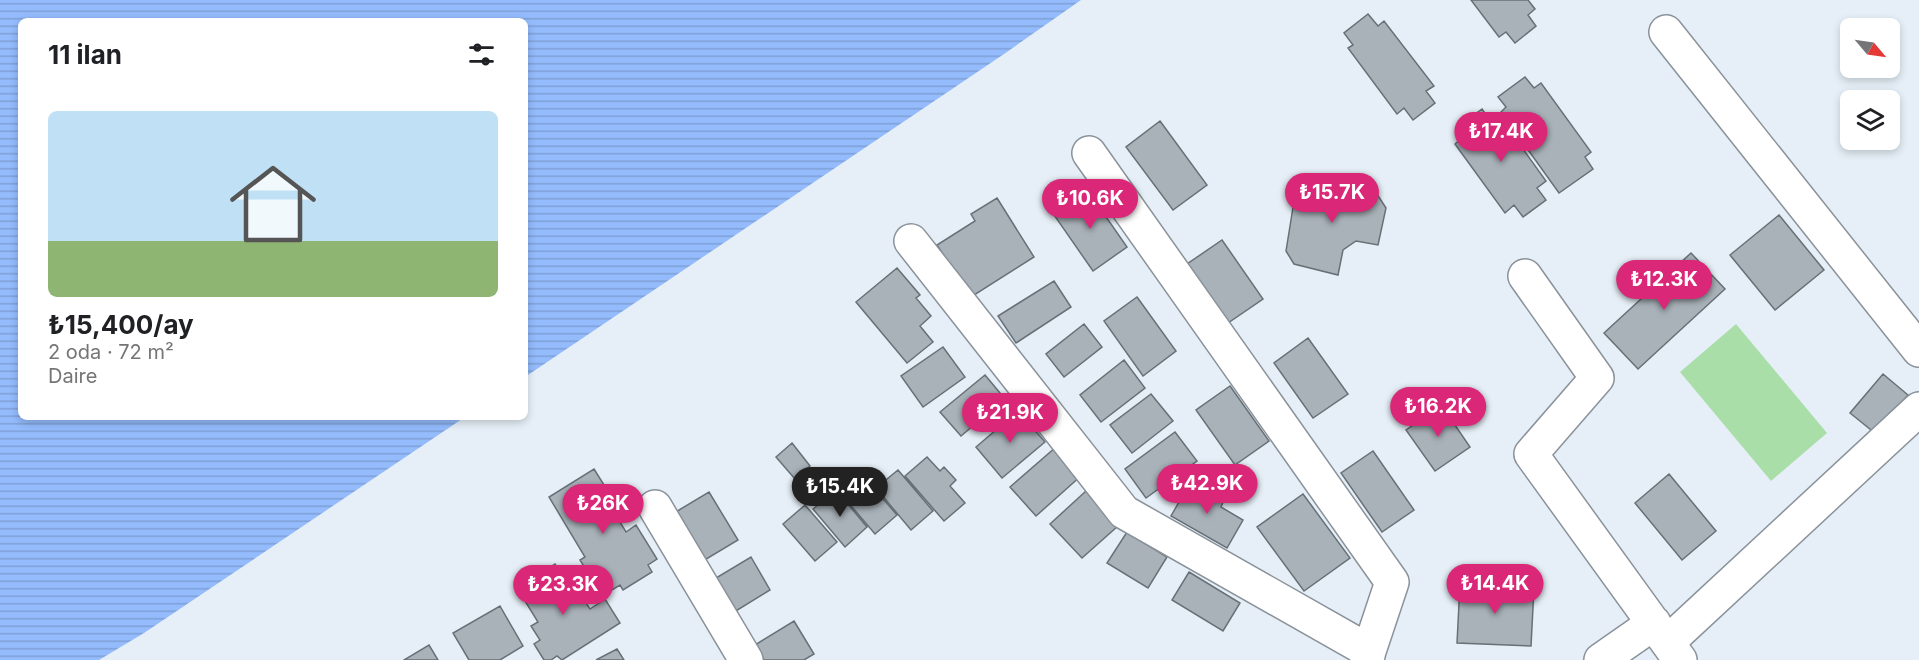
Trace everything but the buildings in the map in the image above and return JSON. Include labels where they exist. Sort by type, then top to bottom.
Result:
[{"type":"street","points":[[1666,32],[1919,350]]},
{"type":"street","points":[[911,241],[1124,512],[1368,656],[1392,582],[1089,153]]},
{"type":"street","points":[[1525,276],[1597,378],[1531,454],[1667,642]]},
{"type":"street","points":[[1601,660],[1667,642],[1919,409]]},
{"type":"street","points":[[655,507],[746,660]]},
{"type":"green space","points":[[1736,324],[1827,433],[1771,481],[1680,372]]},
{"type":"water","points":[[0,0],[1081,0],[528,375],[528,18],[18,18],[18,420],[461,420],[144,633],[99,660],[0,660]]}]
